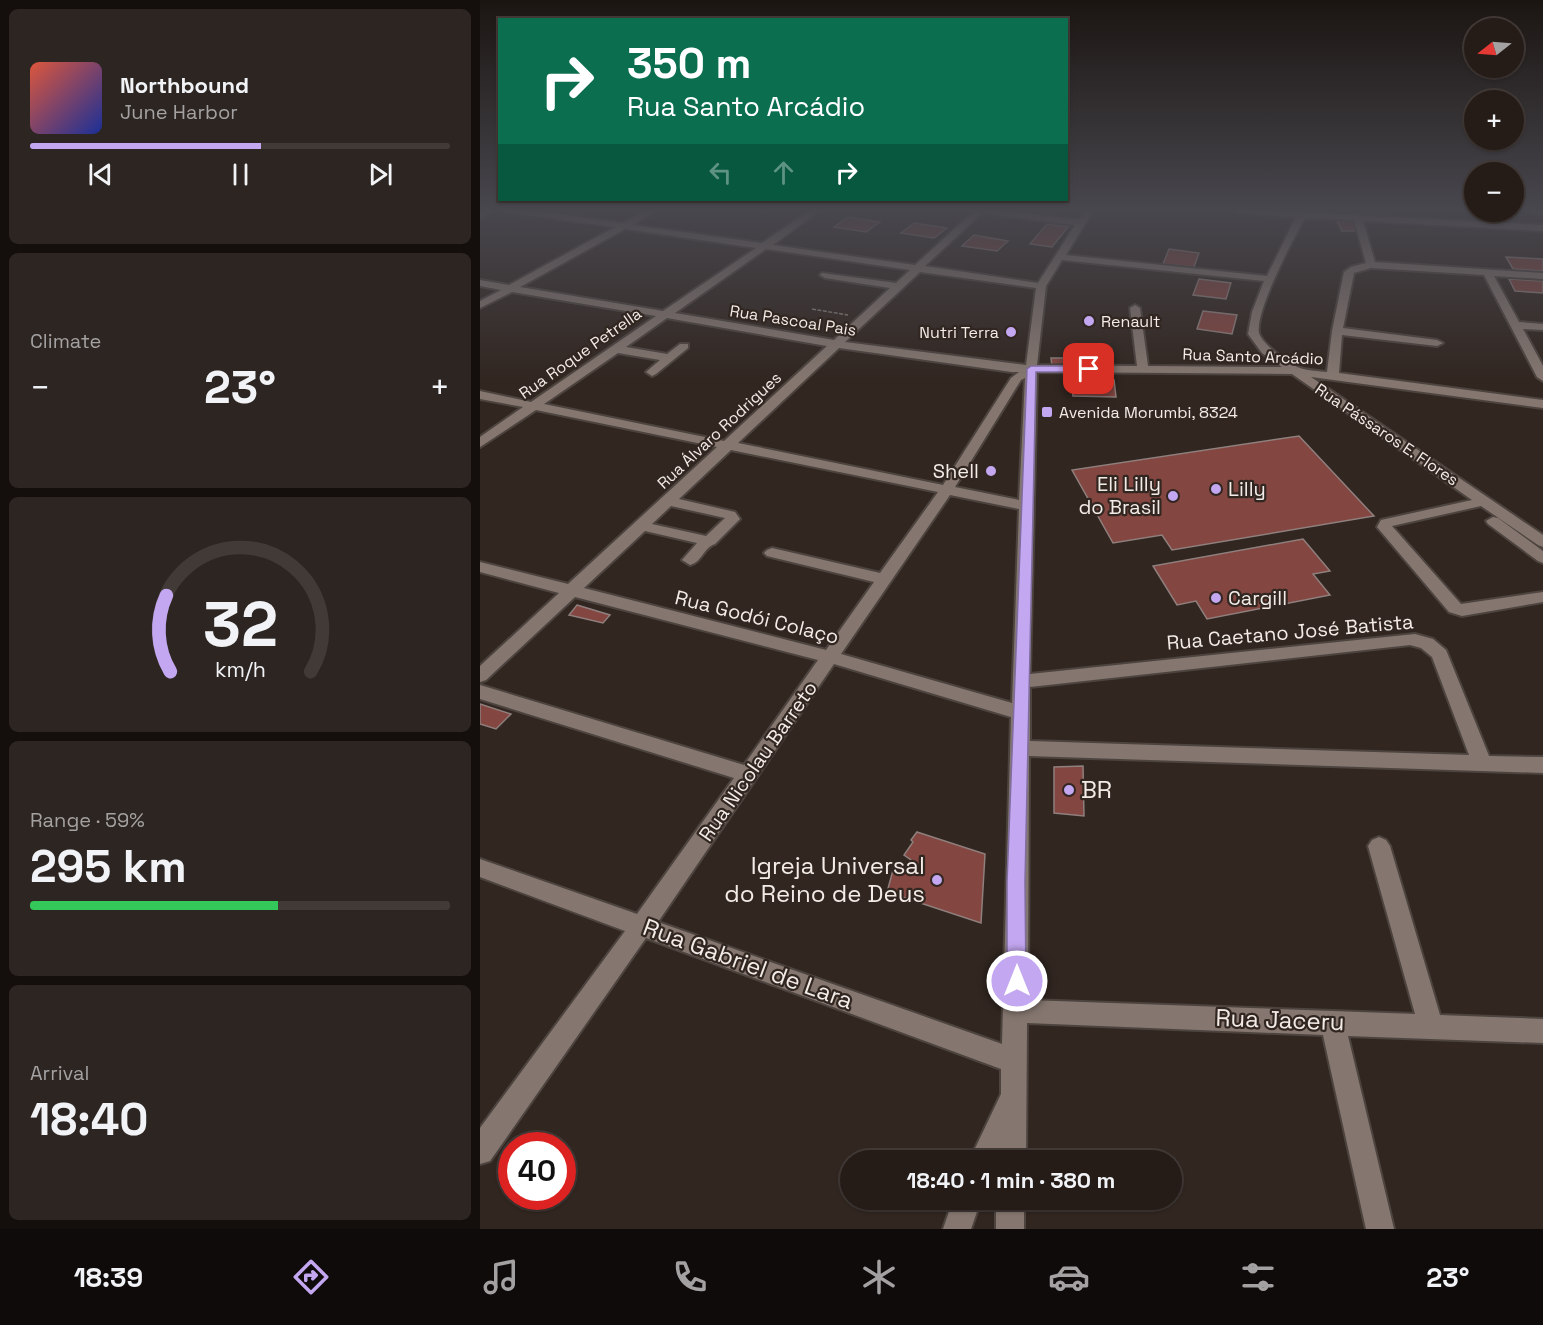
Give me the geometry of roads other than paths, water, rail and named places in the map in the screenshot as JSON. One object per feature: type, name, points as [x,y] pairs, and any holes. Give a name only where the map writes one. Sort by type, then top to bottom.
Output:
[{"type":"street","points":[[480,305],[551,266]]},
{"type":"street","name":"Rua Roque Petrella","points":[[480,443],[735,266]]},
{"type":"street","points":[[906,266],[1041,285]]},
{"type":"street","points":[[1012,1150],[1016,1011],[1016,882],[1031,369],[1041,285],[1054,266]]},
{"type":"street","points":[[1150,266],[1270,279]]},
{"type":"street","name":"Rua Pássaros E. Flores","points":[[1277,266],[1253,322],[1253,332],[1259,343],[1478,503],[1543,542]]},
{"type":"street","points":[[1333,376],[1337,331],[1349,272],[1365,266]]},
{"type":"street","points":[[1393,266],[1543,276]]},
{"type":"street","name":"Rua Álvaro Rodrigues","points":[[480,676],[918,268]]},
{"type":"street","points":[[1487,272],[1543,377]]},
{"type":"street","points":[[825,275],[898,286]]},
{"type":"street","name":"Rua Pascoal Pais","points":[[480,283],[836,344],[1031,369]]},
{"type":"street","points":[[1135,308],[1143,369]]},
{"type":"street","points":[[1516,325],[1543,327]]},
{"type":"street","points":[[1337,331],[1437,343]]},
{"type":"street","points":[[652,372],[684,346]]},
{"type":"street","points":[[616,349],[669,358]]},
{"type":"street","name":"Rua Santo Arcádio","points":[[1031,369],[1295,371],[1543,404]]},
{"type":"street","name":"Rua Nicolau Barreto","points":[[480,1151],[831,657],[947,489],[1017,378],[1031,369]]},
{"type":"street","points":[[480,395],[1026,506]]},
{"type":"street","points":[[996,410],[1004,406],[1016,405],[1030,410]]},
{"type":"street","points":[[642,526],[713,540],[733,519],[733,516],[668,501]]},
{"type":"street","points":[[1543,558],[1478,503],[1386,523],[1384,527],[1455,608],[1462,611],[1543,597]]},
{"type":"street","points":[[690,560],[707,540]]},
{"type":"street","points":[[772,553],[885,579]]},
{"type":"street","name":"Rua Godói Colaço","points":[[480,567],[831,657],[1022,713]]},
{"type":"street","name":"Rua Caetano José Batista","points":[[1023,681],[1398,640],[1420,640],[1428,643],[1440,654],[1482,763]]},
{"type":"street","points":[[480,692],[748,774]]},
{"type":"street","points":[[1021,748],[1543,765]]},
{"type":"street","points":[[1379,846],[1431,1026]]},
{"type":"street","name":"Rua Gabriel de Lara","points":[[480,868],[1015,1062]]},
{"type":"street","name":"Rua Jaceru","points":[[1016,1011],[1543,1030]]},
{"type":"street","points":[[1332,1022],[1380,1229]]},
{"type":"street","points":[[988,1150],[1013,1097]]},
{"type":"street","points":[[957,1229],[964,1210]]},
{"type":"street","points":[[1010,1210],[1010,1229]]},
{"type":"place","name":"Renault","points":[[1089,321]]},
{"type":"place","name":"Nutri Terra","points":[[1011,332]]},
{"type":"place","name":"Avenida Morumbi, 8324","points":[[1047,412]]},
{"type":"place","name":"Shell","points":[[991,471]]},
{"type":"place","name":"Lilly","points":[[1216,489]]},
{"type":"place","name":"Eli Lilly do Brasil","points":[[1173,496]]},
{"type":"place","name":"Cargill","points":[[1216,598]]},
{"type":"place","name":"BR","points":[[1069,790]]},
{"type":"place","name":"Igreja Universal do Reino de Deus","points":[[937,880]]}]
